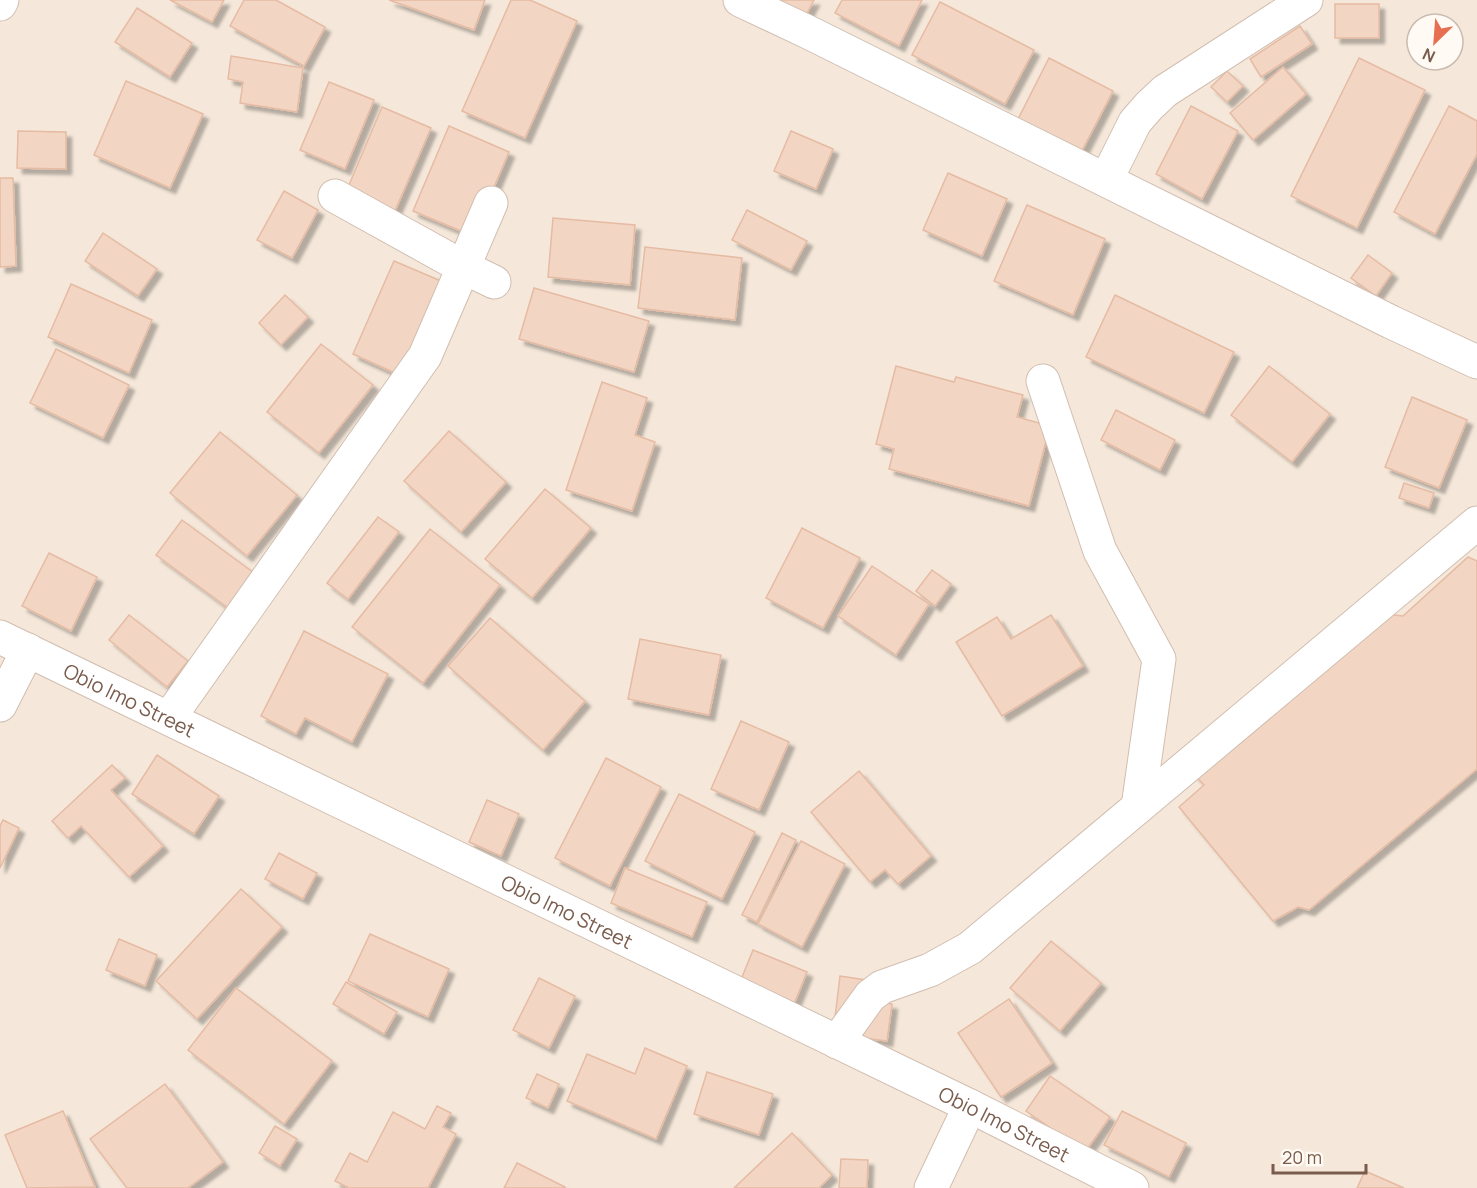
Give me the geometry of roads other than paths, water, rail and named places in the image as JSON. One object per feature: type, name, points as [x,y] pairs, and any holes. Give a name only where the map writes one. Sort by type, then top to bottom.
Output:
[{"type":"street","points":[[0,4],[3,0]]},
{"type":"street","points":[[740,0],[1391,322],[1477,362]]},
{"type":"street","points":[[1106,180],[1135,122],[1165,91],[1306,0]]},
{"type":"street","points":[[335,196],[494,282]]},
{"type":"street","points":[[169,718],[425,356],[491,203]]},
{"type":"street","points":[[1043,381],[1100,551],[1159,659],[1138,807]]},
{"type":"street","points":[[837,1041],[870,996],[882,987],[930,970],[970,948],[1477,523]]},
{"type":"street","points":[[0,705],[14,643]]},
{"type":"street","name":"Obio Imo Street","points":[[14,643],[837,1041],[1132,1188]]},
{"type":"street","points":[[932,1188],[970,1106]]}]
